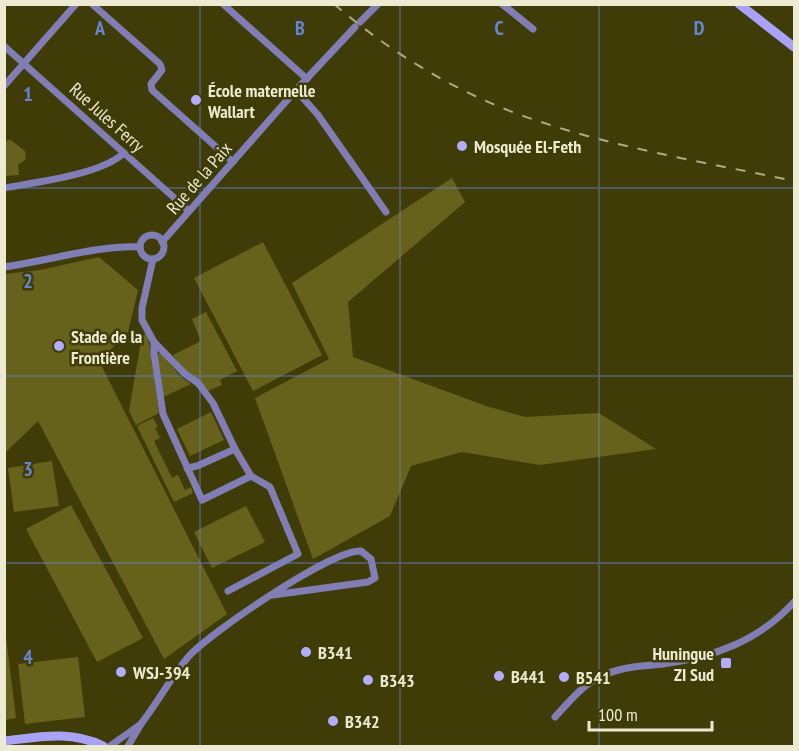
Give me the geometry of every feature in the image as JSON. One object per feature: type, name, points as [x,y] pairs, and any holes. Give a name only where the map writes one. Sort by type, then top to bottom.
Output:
[{"type":"main road","points":[[739,4],[795,47]]},
{"type":"main road","points":[[4,741],[65,735],[90,740],[103,747]]},
{"type":"street","points":[[4,86],[76,4]]},
{"type":"street","points":[[92,4],[159,64],[162,70],[150,84],[152,90],[232,162]]},
{"type":"street","points":[[223,4],[307,79]]},
{"type":"street","name":"Rue de la Paix","points":[[162,242],[296,90],[378,4]]},
{"type":"street","points":[[502,4],[533,28]]},
{"type":"street","name":"Rue Jules Ferry","points":[[4,46],[189,211]]},
{"type":"street","points":[[296,90],[318,116],[386,212]]},
{"type":"street","points":[[4,188],[111,164],[124,153]]},
{"type":"street","points":[[153,259],[142,254],[140,247],[142,240],[149,236],[157,237],[162,242],[162,253],[153,259],[142,308],[142,320],[154,342],[185,374],[198,383],[213,403],[251,476],[270,488],[298,554],[228,591]]},
{"type":"street","points":[[4,267],[116,246],[140,247]]},
{"type":"street","points":[[154,342],[153,354],[163,414],[202,500],[251,476]]},
{"type":"street","points":[[187,468],[235,449]]},
{"type":"street","points":[[128,747],[177,672],[202,643],[229,622],[317,567],[355,550],[369,556],[375,578],[361,585],[321,587],[273,595]]},
{"type":"street","points":[[555,717],[582,688],[597,679],[630,667],[689,660],[734,646],[769,627],[795,602]]},
{"type":"street","points":[[110,747],[141,724]]},
{"type":"shaded area","points":[[11,140],[25,151],[26,159],[18,165],[19,175],[5,176],[5,141]]},
{"type":"shaded area","points":[[452,178],[465,202],[348,302],[353,357],[486,406],[525,417],[599,413],[656,449],[540,465],[462,452],[411,466],[390,516],[313,559],[255,398],[329,359],[292,283]]},
{"type":"shaded area","points":[[263,242],[322,355],[253,391],[194,278]]},
{"type":"shaded area","points":[[99,257],[138,290],[128,332],[99,361],[227,614],[164,659],[38,421],[5,453],[5,274],[40,270]]},
{"type":"shaded area","points":[[206,312],[237,371],[220,380],[222,385],[208,391],[180,365],[173,355],[201,341],[192,319]]},
{"type":"shaded area","points":[[142,335],[148,335],[159,413],[136,425],[129,411]]},
{"type":"shaded area","points":[[160,352],[180,376],[191,384],[163,397],[157,356]]},
{"type":"shaded area","points":[[211,412],[224,440],[190,456],[177,429]]},
{"type":"shaded area","points":[[153,418],[160,438],[154,441],[172,478],[178,475],[185,490],[191,487],[193,493],[174,502],[137,426]]},
{"type":"shaded area","points":[[52,461],[59,506],[14,512],[8,468]]},
{"type":"shaded area","points":[[71,505],[143,638],[97,662],[26,529]]},
{"type":"shaded area","points":[[246,506],[265,542],[212,568],[194,532]]},
{"type":"shaded area","points":[[5,629],[16,718],[4,720]]},
{"type":"shaded area","points":[[78,657],[85,717],[25,724],[18,664]]},
{"type":"railway","points":[[334,4],[380,40],[430,73],[510,111],[569,131],[633,148],[794,181]]},
{"type":"place","name":"École maternelle Wallart","points":[[196,100]]},
{"type":"place","name":"Mosquée El-Feth","points":[[462,146]]},
{"type":"place","name":"Stade de la Frontière","points":[[59,346]]},
{"type":"place","name":"B341","points":[[306,652]]},
{"type":"place","name":"Huningue ZI Sud","points":[[726,663]]},
{"type":"place","name":"WSJ-394","points":[[121,672]]},
{"type":"place","name":"B441","points":[[499,676]]},
{"type":"place","name":"B541","points":[[564,677]]},
{"type":"place","name":"B343","points":[[368,680]]},
{"type":"place","name":"B342","points":[[333,721]]}]
